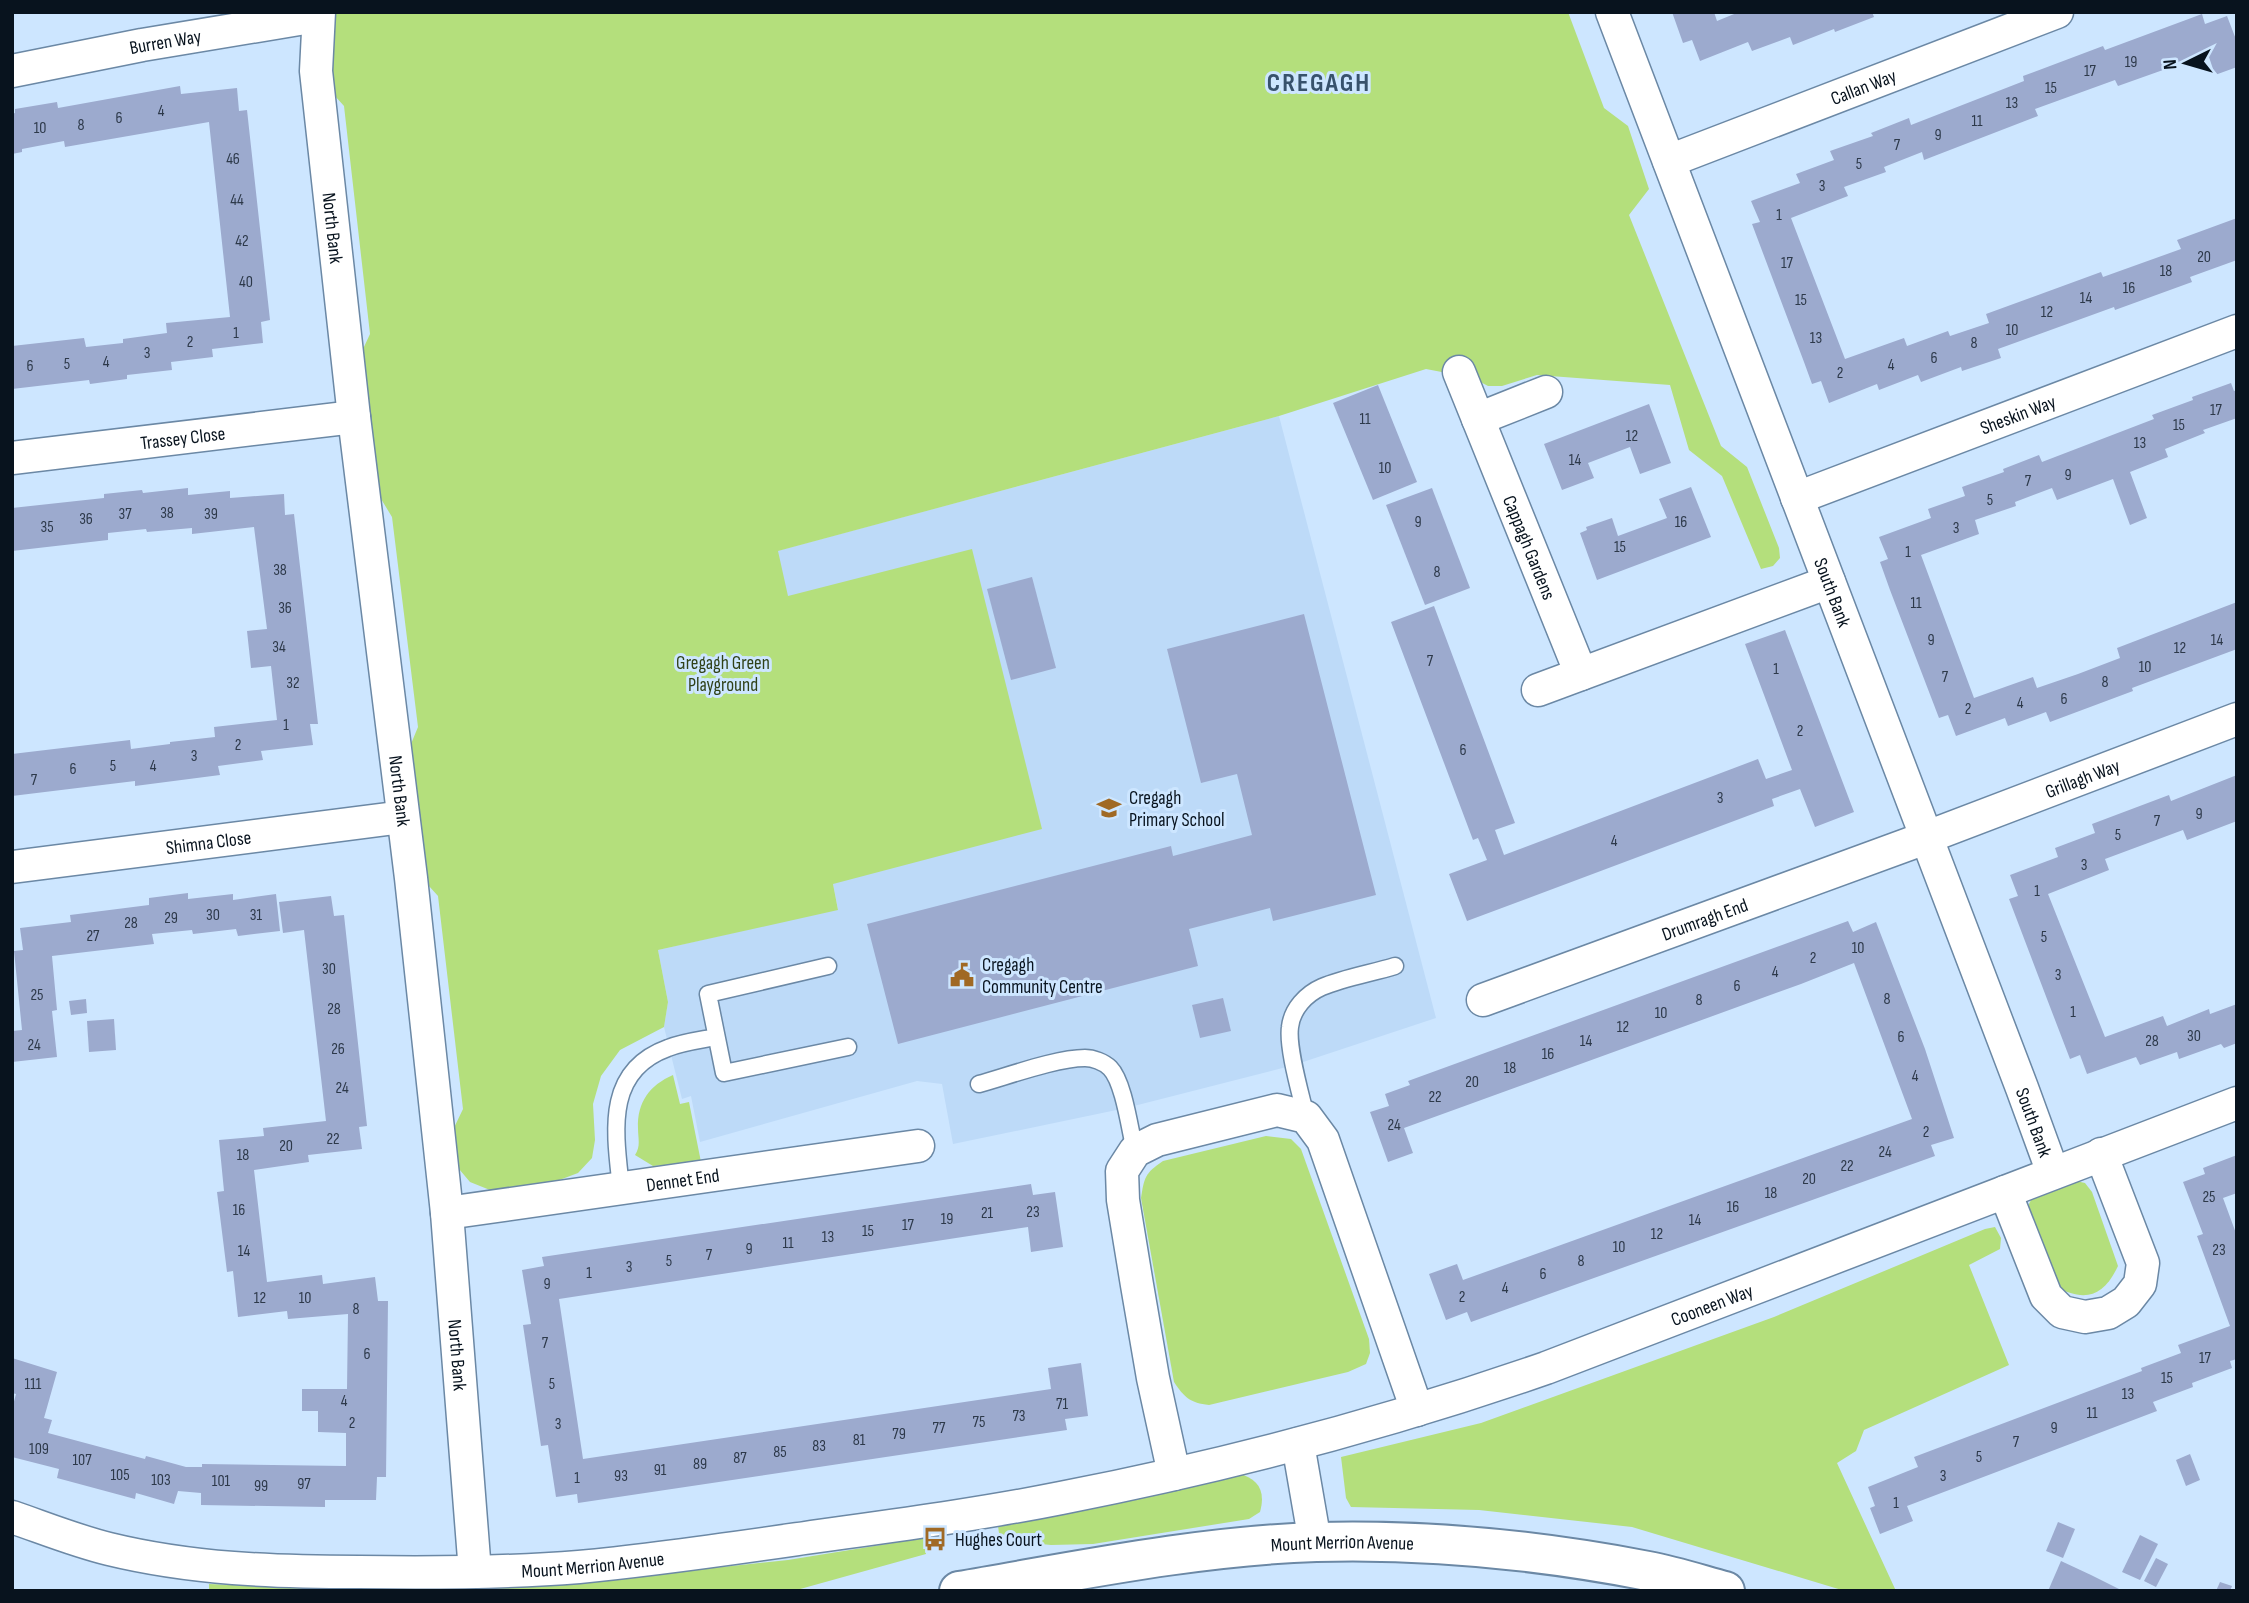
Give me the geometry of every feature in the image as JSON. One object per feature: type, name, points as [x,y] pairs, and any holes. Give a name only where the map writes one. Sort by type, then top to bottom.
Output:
[{"type":"street","name":"South Bank","points":[[1612,12],[2053,1173]]},
{"type":"street","name":"Callan Way","points":[[1669,161],[2057,12]]},
{"type":"street","name":"Burren Way","points":[[12,71],[318,14]]},
{"type":"street","name":"North Bank","points":[[318,14],[316,71],[447,1213],[475,1572]]},
{"type":"street","name":"Sheskin Way","points":[[1797,498],[2237,331]]},
{"type":"street","name":"Cappagh Gardens","points":[[1459,372],[1581,674]]},
{"type":"street","points":[[1478,419],[1546,392]]},
{"type":"street","name":"Trassey Close","points":[[12,458],[354,417]]},
{"type":"street","points":[[1538,690],[1829,582]]},
{"type":"street","name":"Grillagh Way","points":[[1927,837],[2237,719]]},
{"type":"street","name":"Shimna Close","points":[[12,866],[403,817]]},
{"type":"street","name":"Drumragh End","points":[[1483,1000],[1927,837]]},
{"type":"street","name":"Cooneen Way","points":[[1298,1444],[1417,1410],[1546,1368],[2237,1103]]},
{"type":"street","points":[[1174,1474],[1153,1378],[1124,1200],[1122,1171],[1135,1151],[1157,1140],[1277,1110],[1306,1117],[1323,1140],[1417,1410]]},
{"type":"street","name":"Dennet End","points":[[447,1213],[918,1146]]},
{"type":"street","points":[[2005,1192],[2046,1296],[2062,1312],[2085,1317],[2108,1312],[2126,1302],[2140,1284],[2143,1263],[2101,1154]]},
{"type":"street","points":[[1298,1444],[1315,1542]]},
{"type":"street","name":"Mount Merrion Avenue","points":[[12,1517],[108,1549],[207,1567],[285,1572],[475,1572],[576,1567],[853,1532],[1059,1499],[1298,1444]]},
{"type":"street","name":"Mount Merrion Avenue","points":[[959,1591],[1156,1558],[1315,1542],[1424,1544],[1533,1554],[1649,1571],[1725,1591]]},
{"type":"lane","points":[[828,966],[708,995],[724,1073],[848,1047]]},
{"type":"lane","points":[[1306,1117],[1289,1030],[1301,1002],[1322,987],[1395,966]]},
{"type":"lane","points":[[621,1188],[615,1138],[616,1116],[626,1080],[635,1068],[669,1047],[716,1037]]},
{"type":"lane","points":[[979,1084],[1065,1061],[1087,1058],[1100,1062],[1111,1069],[1118,1081],[1135,1151]]},
{"type":"shaded area","name":"Cregagh Primary School","points":[[1279,416],[1436,1018],[1294,1065],[1126,1108],[953,1144],[942,1084],[917,1081],[700,1142],[691,1096],[682,1099],[664,1027],[668,1002],[658,950],[838,909],[833,884],[820,736],[777,551]]},
{"type":"green space","name":"Gregagh Green Playground","points":[[336,12],[1568,12],[1604,108],[1628,126],[1649,189],[1629,215],[1721,446],[1747,467],[1779,548],[1780,558],[1773,566],[1761,569],[1722,476],[1689,450],[1670,385],[1537,375],[1502,386],[1488,386],[1473,378],[1426,369],[1279,416],[778,551],[788,596],[972,549],[1042,829],[833,884],[838,910],[658,950],[668,1002],[664,1027],[620,1050],[601,1076],[593,1104],[595,1140],[592,1158],[578,1173],[554,1182],[490,1190],[470,1182],[459,1169],[452,1151],[451,1134],[463,1109],[438,896],[419,875],[406,756],[418,727],[392,517],[372,484],[357,362],[370,334],[344,106],[325,85],[328,33]]},
{"type":"green space","points":[[673,1075],[680,1104],[689,1102],[701,1162],[653,1166],[635,1155],[639,1145],[638,1119],[646,1096],[658,1084]]},
{"type":"green space","points":[[1266,1136],[1291,1139],[1301,1149],[1369,1339],[1370,1353],[1366,1364],[1348,1372],[1209,1405],[1197,1403],[1181,1392],[1174,1382],[1141,1198],[1143,1185],[1146,1176],[1163,1161]]},
{"type":"green space","points":[[2076,1181],[2085,1183],[2092,1192],[2118,1266],[2099,1291],[2083,1295],[2054,1286],[2027,1215],[2033,1196]]},
{"type":"green space","points":[[1995,1227],[2001,1238],[2000,1249],[1969,1265],[2009,1365],[1864,1430],[1856,1451],[1837,1463],[1896,1591],[1845,1591],[1632,1527],[1479,1510],[1351,1507],[1346,1498],[1341,1457],[1481,1423],[1774,1317]]},
{"type":"green space","points":[[1238,1473],[1255,1482],[1261,1492],[1260,1512],[1249,1519],[1093,1544],[1051,1545],[1000,1540],[998,1526]]},
{"type":"green space","points":[[924,1538],[926,1554],[793,1591],[209,1591],[209,1584],[330,1589],[455,1587],[629,1577],[788,1560]]},
{"type":"building","points":[[1672,12],[1714,12],[1717,21],[1739,12],[1872,12],[1874,17],[1793,45],[1790,37],[1752,51],[1748,42],[1700,61],[1692,40],[1683,43]]},
{"type":"building","points":[[2202,14],[2205,24],[2227,16],[2237,42],[2237,67],[2215,75],[2208,54],[2118,86],[2115,80],[2035,109],[2038,116],[1924,160],[1922,152],[1884,167],[1886,172],[1844,187],[1848,196],[1791,218],[1845,359],[1904,338],[1907,346],[1948,331],[1950,336],[1989,323],[1986,314],[2101,272],[2103,277],[2181,249],[2177,240],[2237,218],[2237,260],[2190,277],[2192,282],[1998,349],[2001,358],[1962,371],[1961,367],[1921,382],[1918,375],[1879,390],[1877,384],[1829,403],[1821,381],[1812,384],[1752,224],[1760,222],[1751,201],[1800,183],[1796,174],[1834,160],[1830,151],[1873,136],[1871,133],[1909,118],[1911,125],[2024,81],[2023,76],[2103,46],[2105,50]]},
{"type":"building","points":[[180,86],[181,94],[237,88],[239,111],[247,110],[270,320],[261,322],[263,343],[212,349],[213,357],[171,362],[172,370],[127,375],[127,379],[90,384],[89,380],[12,389],[12,346],[84,338],[86,347],[123,343],[123,339],[167,333],[166,323],[230,317],[209,122],[65,147],[64,141],[22,149],[22,152],[12,154],[12,114],[15,109],[57,102],[58,108]]},
{"type":"building","points":[[2231,383],[2234,391],[2237,390],[2237,418],[2203,430],[2205,433],[2165,449],[2168,457],[2130,472],[2147,518],[2130,525],[2113,479],[2057,500],[2052,488],[2015,502],[2016,506],[1975,520],[1979,534],[1921,555],[1974,698],[2033,677],[2037,688],[2078,674],[2120,658],[2117,648],[2237,602],[2237,649],[2050,722],[2046,712],[2008,726],[2005,718],[1956,736],[1948,715],[1939,718],[1880,562],[1888,559],[1879,537],[1931,518],[1928,509],[1965,496],[1962,487],[2004,472],[2003,469],[2039,455],[2042,462],[2154,419],[2152,415]]},
{"type":"building","points":[[1378,385],[1417,482],[1373,500],[1333,403]]},
{"type":"building","points":[[1649,404],[1671,463],[1640,474],[1630,447],[1588,463],[1594,478],[1562,490],[1544,444]]},
{"type":"building","points":[[1691,487],[1711,537],[1597,580],[1580,533],[1587,530],[1586,527],[1612,518],[1618,536],[1667,518],[1659,499]]},
{"type":"building","points":[[188,488],[188,495],[230,491],[230,498],[284,494],[285,515],[294,514],[318,724],[310,724],[313,745],[261,751],[263,760],[218,766],[220,775],[135,786],[135,781],[12,796],[12,754],[130,740],[131,749],[170,744],[215,737],[214,727],[277,720],[271,666],[251,668],[247,631],[267,629],[254,527],[192,534],[192,528],[147,532],[146,529],[108,533],[108,540],[12,551],[12,508],[104,498],[104,494]]},
{"type":"building","points":[[1432,488],[1470,588],[1425,605],[1386,505]]},
{"type":"building","points":[[1032,577],[1056,668],[1011,680],[987,589]]},
{"type":"building","points":[[1434,606],[1515,823],[1495,830],[1504,855],[1758,759],[1766,779],[1792,770],[1745,644],[1785,630],[1854,812],[1815,827],[1800,789],[1772,799],[1774,806],[1467,921],[1449,874],[1487,860],[1478,838],[1473,840],[1391,622]]},
{"type":"building","points":[[1304,614],[1376,895],[1273,921],[1270,908],[1189,929],[1198,966],[898,1044],[867,924],[1171,846],[1173,856],[1252,835],[1237,774],[1201,783],[1167,649]]},
{"type":"building","points":[[2237,775],[2237,821],[2187,840],[2183,830],[2105,859],[2109,870],[2048,894],[2105,1037],[2163,1016],[2167,1026],[2209,1009],[2210,1014],[2237,1004],[2237,1043],[2224,1048],[2221,1044],[2179,1059],[2177,1052],[2140,1065],[2136,1057],[2087,1074],[2080,1055],[2070,1059],[2009,899],[2018,896],[2010,875],[2058,857],[2055,848],[2095,833],[2092,824],[2169,795],[2171,801]]},
{"type":"building","points":[[188,893],[188,899],[233,894],[233,900],[276,894],[280,931],[238,936],[236,929],[193,934],[192,930],[152,934],[154,944],[52,956],[57,1010],[52,1011],[57,1057],[12,1062],[12,1031],[22,1030],[14,951],[23,950],[20,928],[71,922],[70,915],[149,905],[149,898]]},
{"type":"building","points":[[331,896],[334,916],[344,915],[367,1126],[359,1127],[362,1149],[308,1155],[309,1162],[254,1170],[267,1282],[322,1275],[323,1284],[375,1277],[378,1301],[388,1301],[386,1477],[377,1477],[376,1500],[325,1500],[325,1507],[201,1505],[201,1493],[178,1491],[174,1504],[136,1493],[135,1499],[57,1478],[59,1469],[12,1457],[12,1409],[16,1394],[12,1393],[12,1358],[57,1372],[44,1418],[52,1420],[48,1433],[186,1467],[202,1467],[202,1464],[346,1466],[346,1433],[318,1432],[318,1411],[302,1411],[302,1389],[347,1389],[348,1314],[288,1319],[287,1311],[238,1317],[233,1271],[227,1272],[217,1192],[224,1191],[219,1140],[264,1136],[263,1128],[326,1121],[304,930],[283,933],[279,902]]},
{"type":"building","points":[[1848,921],[1853,932],[1876,922],[1925,1049],[1954,1138],[1931,1145],[1935,1156],[1471,1322],[1467,1312],[1446,1320],[1429,1274],[1457,1264],[1463,1280],[1912,1119],[1854,963],[1404,1128],[1413,1153],[1388,1162],[1370,1112],[1389,1106],[1385,1094],[1410,1085],[1408,1081]]},
{"type":"building","points":[[1223,998],[1231,1031],[1200,1038],[1192,1005]]},
{"type":"building","points":[[86,999],[87,1013],[71,1015],[69,1001]]},
{"type":"building","points":[[114,1019],[116,1050],[89,1052],[87,1021]]},
{"type":"building","points":[[2237,1155],[2237,1193],[2223,1198],[2237,1236],[2237,1359],[2230,1361],[2232,1368],[2153,1402],[2157,1411],[1907,1506],[1913,1521],[1880,1534],[1870,1508],[1875,1506],[1868,1487],[1918,1467],[1914,1457],[2142,1371],[2141,1368],[2181,1353],[2178,1345],[2230,1326],[2197,1236],[2203,1234],[2183,1182],[2205,1174],[2203,1168]]},
{"type":"building","points":[[1031,1184],[1033,1195],[1055,1192],[1063,1247],[1031,1252],[1028,1227],[559,1299],[583,1459],[1051,1389],[1048,1368],[1081,1363],[1088,1416],[1065,1419],[1067,1430],[578,1503],[577,1494],[556,1497],[548,1445],[541,1446],[523,1325],[531,1324],[522,1270],[544,1266],[542,1257]]},
{"type":"building","points":[[2190,1454],[2200,1480],[2186,1486],[2176,1460]]},
{"type":"building","points":[[2058,1522],[2075,1529],[2063,1558],[2046,1551]]},
{"type":"building","points":[[2140,1535],[2158,1544],[2140,1580],[2122,1572]]},
{"type":"building","points":[[2156,1558],[2168,1564],[2156,1587],[2144,1581]]},
{"type":"building","points":[[2061,1561],[2091,1575],[2123,1591],[2048,1591]]},
{"type":"building","points":[[2220,1582],[2232,1586],[2230,1591],[2216,1591]]},
{"type":"place","name":"Cregagh Primary School","points":[[1109,808]]},
{"type":"place","name":"Cregagh Community Centre","points":[[962,975]]},
{"type":"place","name":"Hughes Court","points":[[935,1539]]},
{"type":"district","name":"CREGAGH","points":[[1319,82]]}]
